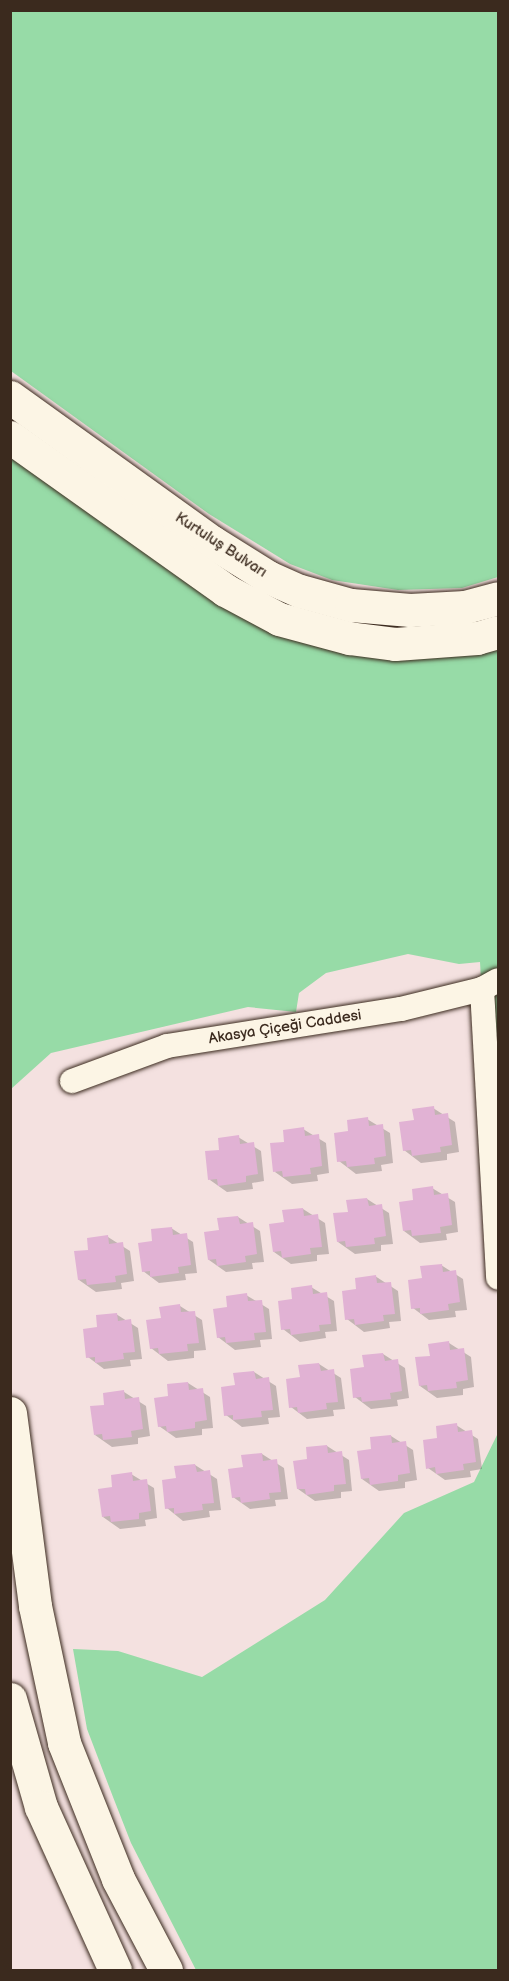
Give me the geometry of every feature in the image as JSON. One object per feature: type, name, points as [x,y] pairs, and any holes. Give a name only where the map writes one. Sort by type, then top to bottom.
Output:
[{"type":"main road","name":"Kurtuluş Bulvarı","points":[[10,397],[212,542],[268,577],[300,591],[351,604],[410,610],[465,606],[498,598]]},
{"type":"main road","points":[[10,437],[225,590],[279,619],[349,638],[395,644],[477,638],[498,632]]},
{"type":"main road","points":[[10,1413],[35,1606],[64,1743],[118,1879],[166,1971]]},
{"type":"main road","points":[[10,1699],[41,1807],[115,1971]]},
{"type":"street","name":"Akasya Çiçeği Caddesi","points":[[72,1081],[167,1046],[401,1009],[490,985]]},
{"type":"street","points":[[490,985],[498,1278]]},
{"type":"green space","points":[[11,10],[498,11],[498,577],[462,588],[398,590],[332,580],[290,564],[209,514],[11,371]]},
{"type":"green space","points":[[10,455],[261,622],[498,641],[498,1278],[480,962],[459,964],[408,954],[326,973],[299,993],[296,1012],[248,1007],[51,1053],[11,1089]]},
{"type":"green space","points":[[498,1433],[498,1970],[196,1970],[131,1843],[113,1797],[87,1729],[73,1649],[118,1651],[202,1677],[325,1600],[404,1513],[474,1482]]},
{"type":"building","points":[[434,1106],[435,1115],[448,1113],[452,1145],[440,1147],[441,1152],[412,1156],[411,1150],[403,1151],[399,1122],[414,1120],[412,1109]]},
{"type":"building","points":[[368,1117],[369,1126],[383,1124],[386,1156],[374,1158],[375,1164],[347,1167],[346,1161],[337,1162],[334,1133],[348,1131],[347,1120]]},
{"type":"building","points":[[304,1127],[305,1136],[319,1134],[322,1166],[310,1168],[311,1174],[283,1177],[282,1171],[273,1172],[270,1143],[284,1142],[283,1130]]},
{"type":"building","points":[[239,1135],[240,1144],[254,1142],[258,1174],[246,1176],[246,1182],[218,1186],[217,1179],[208,1180],[205,1151],[219,1150],[218,1138]]},
{"type":"building","points":[[433,1186],[434,1195],[448,1193],[452,1225],[440,1227],[441,1233],[412,1236],[411,1230],[403,1231],[399,1202],[413,1200],[412,1189]]},
{"type":"building","points":[[367,1198],[369,1206],[382,1204],[386,1236],[374,1238],[375,1244],[346,1247],[345,1241],[337,1242],[333,1213],[348,1212],[346,1200]]},
{"type":"building","points":[[303,1208],[304,1216],[318,1214],[322,1247],[310,1248],[311,1254],[282,1258],[281,1251],[273,1252],[269,1224],[284,1222],[282,1210]]},
{"type":"building","points":[[238,1216],[240,1224],[253,1222],[257,1254],[245,1256],[246,1262],[217,1266],[216,1259],[208,1260],[204,1232],[219,1230],[217,1218]]},
{"type":"building","points":[[172,1227],[173,1235],[187,1233],[191,1265],[178,1267],[179,1273],[150,1277],[150,1271],[142,1272],[138,1243],[152,1241],[151,1229]]},
{"type":"building","points":[[108,1235],[109,1244],[123,1242],[127,1274],[115,1276],[116,1282],[87,1285],[86,1279],[78,1280],[74,1251],[88,1250],[87,1238]]},
{"type":"building","points":[[442,1264],[443,1272],[456,1270],[460,1302],[448,1304],[449,1310],[420,1314],[420,1308],[411,1309],[408,1280],[422,1278],[420,1266]]},
{"type":"building","points":[[376,1275],[377,1283],[391,1282],[395,1314],[383,1315],[384,1321],[355,1325],[354,1319],[345,1320],[342,1291],[356,1289],[355,1278]]},
{"type":"building","points":[[312,1285],[313,1294],[327,1292],[331,1324],[319,1325],[320,1331],[291,1335],[290,1329],[281,1330],[278,1301],[292,1299],[291,1288]]},
{"type":"building","points":[[247,1293],[248,1301],[262,1300],[266,1332],[254,1333],[255,1340],[226,1343],[225,1337],[217,1338],[213,1309],[227,1307],[226,1296]]},
{"type":"building","points":[[180,1304],[181,1312],[195,1311],[199,1343],[187,1344],[188,1351],[159,1354],[158,1348],[150,1349],[146,1320],[161,1318],[159,1307]]},
{"type":"building","points":[[117,1313],[118,1321],[131,1319],[135,1352],[123,1353],[124,1359],[95,1363],[95,1357],[86,1358],[83,1329],[97,1327],[96,1315]]},
{"type":"building","points":[[449,1341],[450,1350],[464,1348],[468,1380],[456,1382],[457,1388],[428,1391],[427,1385],[419,1386],[415,1357],[430,1356],[428,1344]]},
{"type":"building","points":[[383,1353],[385,1361],[398,1359],[402,1391],[390,1393],[391,1399],[362,1402],[361,1397],[353,1398],[350,1369],[364,1367],[362,1355]]},
{"type":"building","points":[[319,1363],[321,1371],[334,1369],[338,1402],[326,1403],[327,1409],[298,1413],[297,1407],[289,1408],[286,1379],[300,1377],[298,1365]]},
{"type":"building","points":[[254,1371],[256,1379],[269,1377],[273,1410],[261,1411],[262,1417],[233,1420],[233,1415],[224,1416],[221,1387],[235,1385],[233,1373]]},
{"type":"building","points":[[188,1382],[189,1390],[203,1388],[207,1420],[195,1422],[195,1428],[167,1432],[166,1426],[158,1427],[154,1398],[168,1396],[167,1384]]},
{"type":"building","points":[[124,1390],[125,1399],[139,1397],[143,1429],[131,1431],[132,1437],[103,1440],[102,1434],[94,1435],[90,1406],[104,1405],[103,1393]]},
{"type":"building","points":[[457,1423],[458,1432],[472,1430],[476,1462],[463,1464],[464,1470],[436,1474],[435,1467],[426,1469],[423,1440],[437,1438],[436,1426]]},
{"type":"building","points":[[391,1435],[392,1443],[406,1441],[410,1473],[398,1475],[398,1481],[370,1485],[369,1478],[361,1479],[357,1451],[371,1449],[370,1437]]},
{"type":"building","points":[[327,1445],[328,1453],[342,1451],[346,1484],[334,1485],[334,1491],[306,1495],[305,1489],[297,1489],[293,1461],[307,1459],[306,1447]]},
{"type":"building","points":[[262,1453],[263,1461],[277,1459],[281,1492],[269,1493],[270,1499],[241,1503],[240,1497],[232,1498],[228,1469],[243,1467],[241,1455]]},
{"type":"building","points":[[195,1464],[197,1472],[210,1470],[214,1503],[202,1504],[203,1510],[174,1514],[174,1508],[165,1509],[162,1480],[176,1478],[174,1466]]},
{"type":"building","points":[[132,1472],[133,1481],[147,1479],[151,1511],[139,1513],[139,1519],[111,1522],[110,1516],[102,1517],[98,1489],[112,1487],[111,1475]]}]
